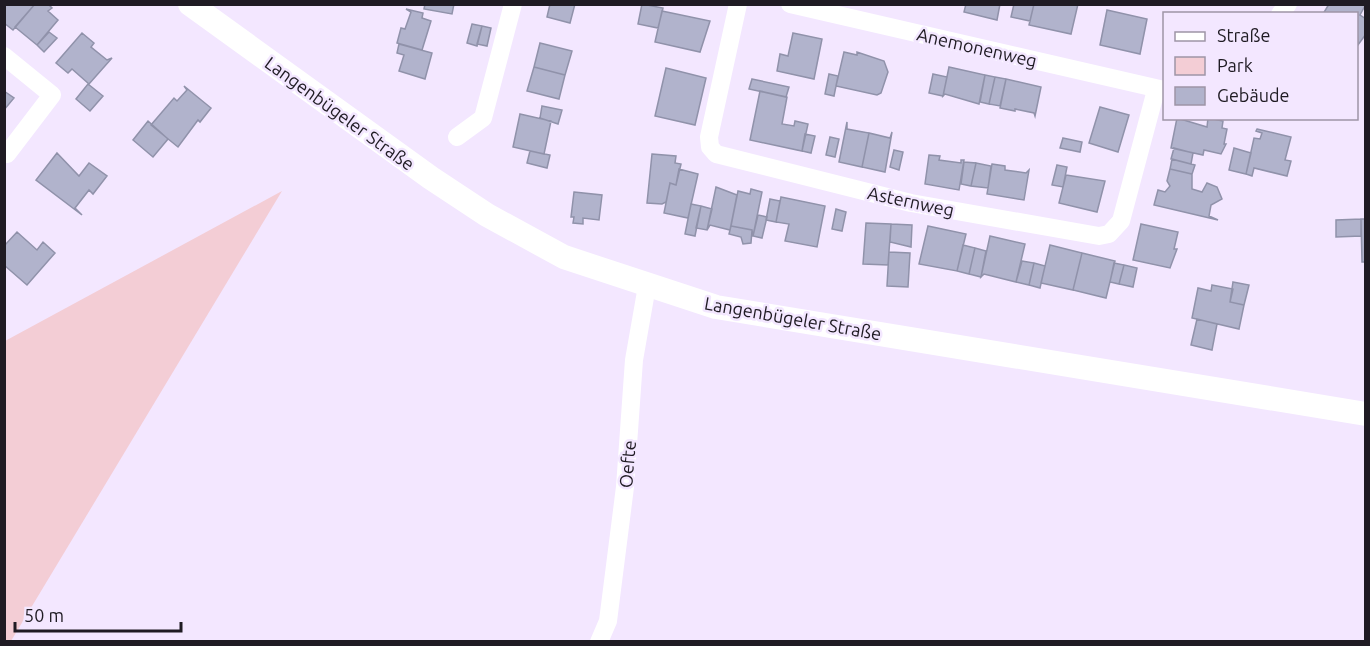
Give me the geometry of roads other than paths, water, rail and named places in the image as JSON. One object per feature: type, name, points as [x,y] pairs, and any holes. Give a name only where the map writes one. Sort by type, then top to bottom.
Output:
[{"type":"main road","name":"Langenbügeler Straße","points":[[190,4],[335,110],[487,215],[564,257],[647,286],[716,307],[1365,414]]},
{"type":"street","points":[[457,137],[483,118],[513,4]]},
{"type":"street","name":"Asternweg","points":[[738,4],[709,137],[710,147],[716,154],[911,203],[1099,236],[1109,234],[1121,221],[1160,90]]},
{"type":"street","name":"Anemonenweg","points":[[790,4],[863,12],[1160,90]]},
{"type":"street","points":[[4,56],[52,95],[7,154]]},
{"type":"street","name":"Oefte","points":[[599,642],[608,621],[625,487],[634,360],[647,286]]}]
